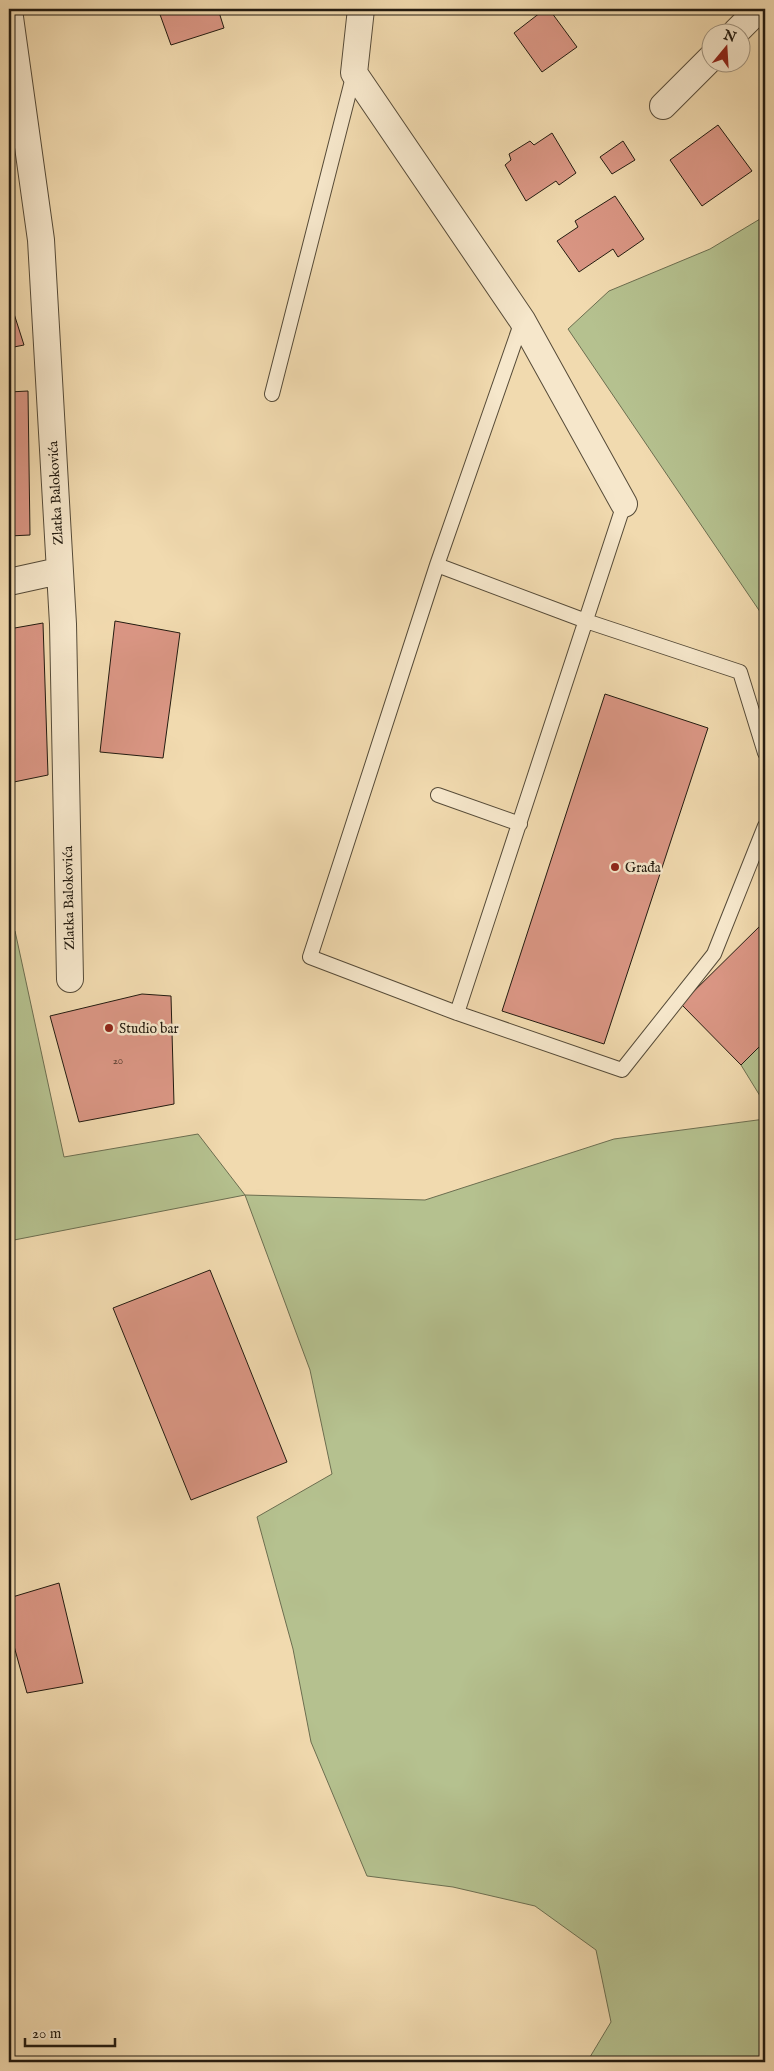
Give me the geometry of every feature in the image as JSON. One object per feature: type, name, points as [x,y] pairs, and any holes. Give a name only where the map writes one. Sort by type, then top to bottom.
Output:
[{"type":"street","points":[[361,9],[354,73],[522,320],[624,504]]},
{"type":"street","points":[[746,22],[759,9]]},
{"type":"street","name":"Zlatka Balokovića","points":[[9,10],[41,240],[63,624],[70,979]]},
{"type":"street","points":[[663,106],[702,67]]},
{"type":"street","points":[[9,582],[59,571]]},
{"type":"lane","points":[[272,394],[354,73]]},
{"type":"lane","points":[[522,320],[437,565],[310,957],[457,1012],[622,1070],[714,954],[765,826]]},
{"type":"lane","points":[[457,1012],[624,504]]},
{"type":"lane","points":[[437,565],[586,621],[740,672],[765,753]]},
{"type":"lane","points":[[438,795],[520,824]]},
{"type":"green space","points":[[765,216],[765,619],[568,329],[609,291],[710,249]]},
{"type":"green space","points":[[15,931],[64,1157],[198,1134],[245,1195],[9,1241],[9,932]]},
{"type":"green space","points":[[765,1041],[765,1104],[741,1065]]},
{"type":"green space","points":[[765,1119],[765,2062],[587,2062],[611,2022],[596,1950],[535,1906],[453,1887],[367,1876],[311,1742],[293,1649],[257,1517],[332,1474],[310,1370],[245,1195],[425,1200],[614,1139]]},
{"type":"building","points":[[158,9],[218,9],[224,28],[171,45]]},
{"type":"building","points":[[545,9],[549,9],[577,47],[542,72],[514,33]]},
{"type":"building","points":[[718,125],[752,171],[702,206],[670,160]]},
{"type":"building","points":[[552,133],[576,173],[559,185],[556,181],[526,201],[505,165],[511,160],[509,154],[530,141],[534,145]]},
{"type":"building","points":[[623,141],[635,160],[612,174],[600,157]]},
{"type":"building","points":[[615,196],[644,239],[618,257],[613,249],[579,272],[557,241],[578,227],[575,221]]},
{"type":"building","points":[[9,298],[24,345],[9,348]]},
{"type":"building","points":[[28,391],[30,535],[9,536],[9,392]]},
{"type":"building","points":[[115,621],[180,633],[163,758],[100,752]]},
{"type":"building","points":[[43,623],[48,775],[9,783],[9,629]]},
{"type":"building","points":[[605,694],[708,728],[604,1044],[502,1011]]},
{"type":"building","points":[[765,921],[765,1041],[741,1065],[681,1004]]},
{"type":"building","points":[[142,994],[171,996],[174,1104],[79,1122],[50,1016]]},
{"type":"building","points":[[210,1270],[287,1462],[191,1500],[113,1308]]},
{"type":"building","points":[[59,1583],[83,1683],[27,1693],[9,1628],[9,1598]]},
{"type":"place","name":"Građa","points":[[615,867]]},
{"type":"place","name":"Studio bar","points":[[109,1028]]}]
